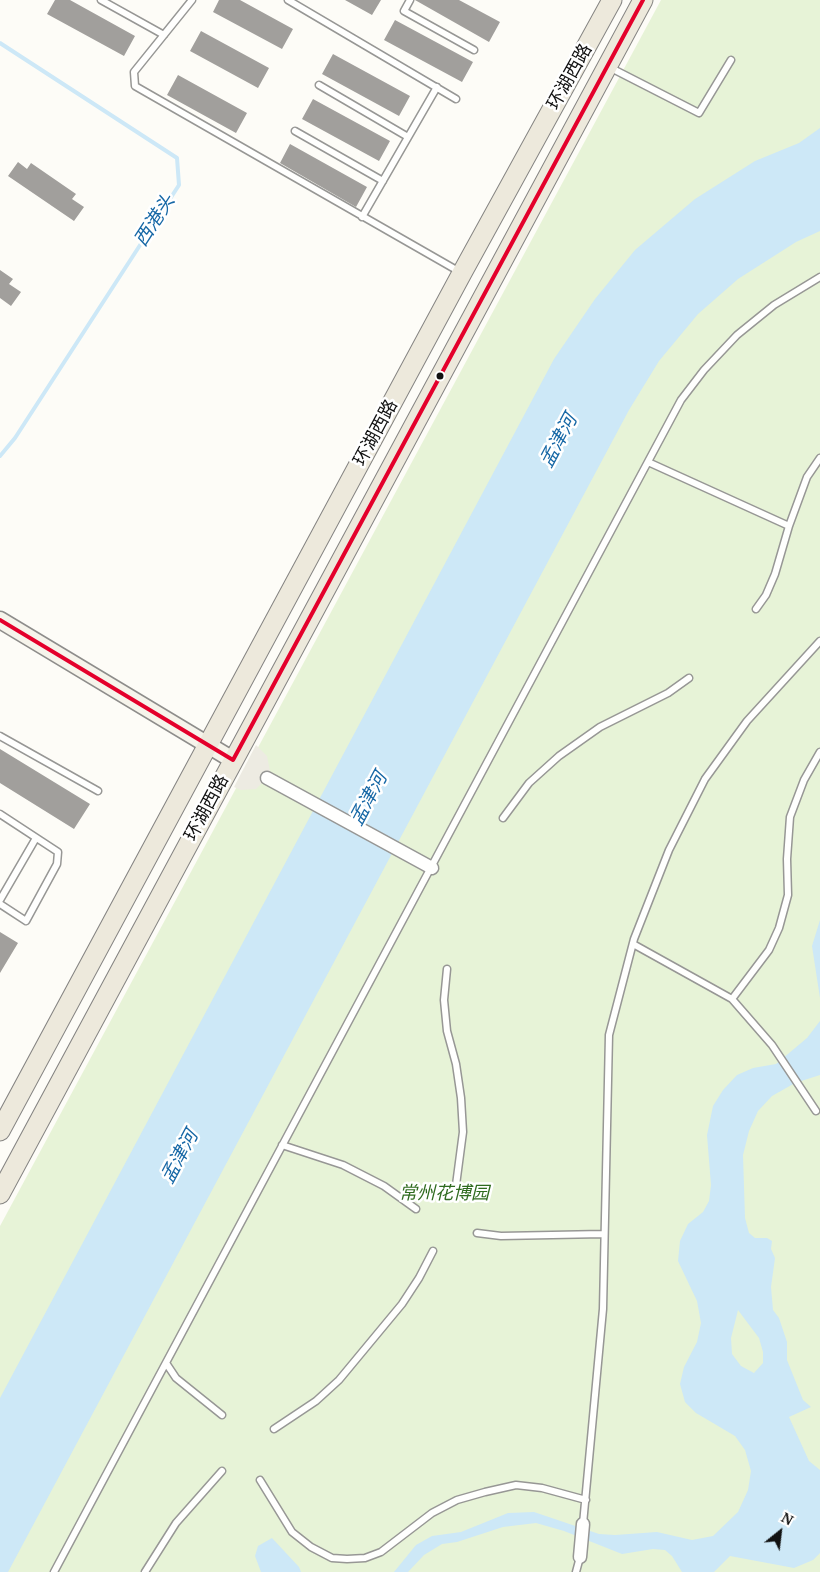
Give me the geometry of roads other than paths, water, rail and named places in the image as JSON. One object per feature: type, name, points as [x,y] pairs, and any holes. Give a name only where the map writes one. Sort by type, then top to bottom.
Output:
[{"type":"main road","name":"环湖西路","points":[[0,1131],[462,273],[612,0]]},
{"type":"main road","name":"环湖西路","points":[[0,1194],[643,0]]},
{"type":"street","points":[[0,620],[233,760]]},
{"type":"street","points":[[267,778],[427,865]]},
{"type":"street","points":[[580,1557],[583,1524]]},
{"type":"lane","points":[[101,0],[164,35]]},
{"type":"lane","points":[[192,0],[134,72],[135,86],[462,273]]},
{"type":"lane","points":[[288,0],[456,99]]},
{"type":"lane","points":[[410,0],[404,11],[474,50]]},
{"type":"lane","points":[[608,67],[699,112],[730,60]]},
{"type":"lane","points":[[319,85],[408,137]]},
{"type":"lane","points":[[362,217],[437,87]]},
{"type":"lane","points":[[295,131],[383,181]]},
{"type":"lane","points":[[54,1572],[376,967],[427,865],[681,400],[704,370],[737,335],[774,305],[820,277]]},
{"type":"lane","points":[[756,610],[766,595],[775,574],[789,526],[807,477],[820,458]]},
{"type":"lane","points":[[648,462],[789,526]]},
{"type":"lane","points":[[583,1524],[603,1308],[609,1035],[633,944],[669,850],[705,779],[747,721],[820,641]]},
{"type":"lane","points":[[503,818],[529,783],[560,756],[600,727],[668,693],[688,678]]},
{"type":"lane","points":[[0,736],[98,791]]},
{"type":"lane","points":[[732,999],[769,950],[780,928],[788,895],[787,859],[790,817],[804,780],[820,752]]},
{"type":"lane","points":[[0,814],[58,852],[57,864],[26,920],[0,904]]},
{"type":"lane","points":[[0,900],[36,838]]},
{"type":"lane","points":[[633,944],[732,999],[772,1044],[816,1112]]},
{"type":"lane","points":[[447,969],[444,1000],[447,1031],[457,1072],[463,1132],[461,1165],[456,1185]]},
{"type":"lane","points":[[282,1145],[343,1166],[384,1186],[416,1209]]},
{"type":"lane","points":[[477,1233],[501,1236],[604,1234]]},
{"type":"lane","points":[[274,1429],[316,1400],[339,1380],[402,1304],[420,1278],[433,1252]]},
{"type":"lane","points":[[166,1363],[176,1378],[222,1415]]},
{"type":"lane","points":[[145,1572],[176,1523],[222,1471]]},
{"type":"lane","points":[[260,1480],[292,1532],[311,1547],[332,1558],[347,1559],[365,1558],[381,1552],[432,1513],[457,1500],[485,1492],[516,1486],[542,1488],[586,1500]]},
{"type":"lane","points":[[576,1572],[580,1557]]},
{"type":"water","name":"孟津河","points":[[820,128],[820,231],[796,242],[738,279],[698,314],[659,361],[629,410],[8,1572],[0,1572],[0,1398],[554,359],[595,299],[635,250],[695,199],[755,161],[799,143]]},
{"type":"water","points":[[820,920],[820,998],[812,946]]},
{"type":"water","points":[[820,1021],[820,1075],[795,1083],[772,1096],[758,1111],[749,1131],[743,1155],[745,1218],[749,1233],[755,1238],[767,1238],[772,1241],[771,1249],[775,1258],[771,1287],[773,1310],[779,1318],[787,1342],[787,1360],[803,1400],[811,1407],[789,1417],[809,1461],[820,1470],[820,1553],[813,1560],[794,1568],[730,1556],[714,1572],[682,1572],[672,1556],[665,1550],[653,1549],[622,1554],[564,1531],[536,1523],[503,1527],[457,1542],[442,1544],[424,1555],[408,1572],[394,1572],[416,1545],[432,1536],[461,1532],[508,1513],[534,1512],[599,1534],[615,1535],[657,1532],[692,1540],[713,1536],[738,1512],[748,1490],[751,1471],[745,1450],[735,1436],[696,1413],[685,1402],[680,1384],[684,1367],[697,1342],[701,1323],[697,1301],[678,1261],[680,1241],[688,1224],[703,1212],[709,1201],[711,1185],[707,1135],[713,1106],[723,1090],[737,1075],[753,1068],[776,1064],[807,1038]],"holes":[[[738,1310],[759,1338],[763,1352],[763,1363],[754,1373],[741,1366],[732,1354],[731,1338]]]},
{"type":"water","points":[[272,1538],[299,1567],[301,1572],[261,1572],[255,1556],[258,1546]]},
{"type":"waterway","name":"西港头","points":[[0,43],[177,158],[179,185],[15,438],[0,456]]},
{"type":"park label","name":"常州花博园","points":[[444,1194]]}]
